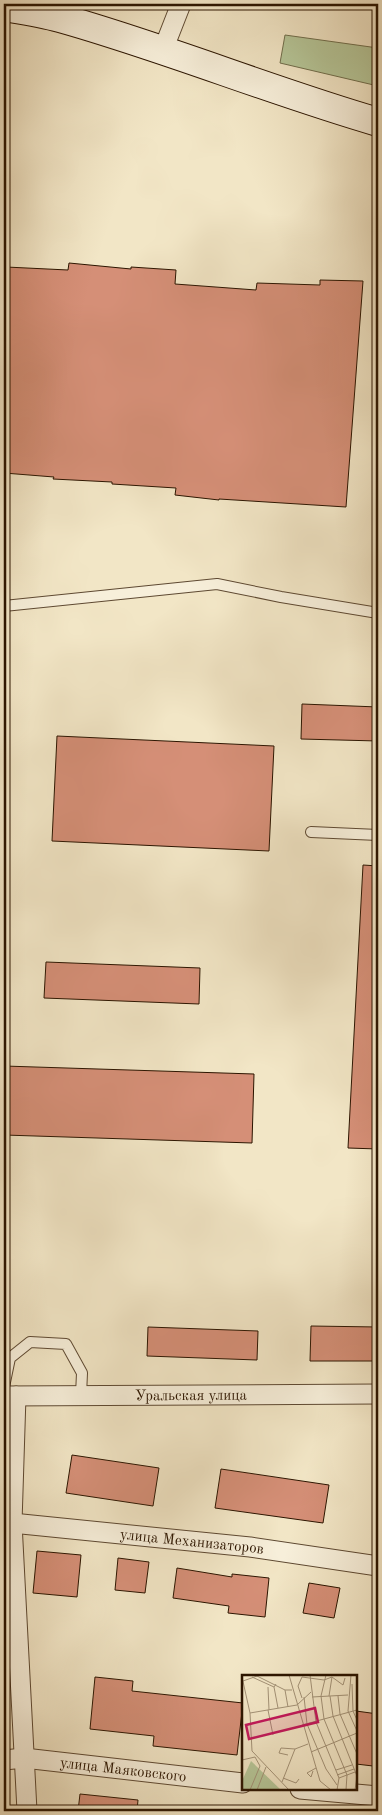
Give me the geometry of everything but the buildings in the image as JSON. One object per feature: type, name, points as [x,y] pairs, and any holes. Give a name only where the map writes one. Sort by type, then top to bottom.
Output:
[{"type":"main road","points":[[4,7],[58,17],[163,50],[323,106],[378,122]]},
{"type":"street","points":[[163,50],[181,4]]},
{"type":"street","points":[[8,1393],[8,1523],[27,1811]]},
{"type":"street","name":"Уральская улица","points":[[8,1393],[81,1395],[378,1394]]},
{"type":"street","name":"улица Механизаторов","points":[[8,1523],[250,1547],[378,1566]]},
{"type":"street","name":"улица Маяковского","points":[[4,1760],[24,1758],[242,1783]]},
{"type":"street","points":[[311,1790],[378,1796]]},
{"type":"lane","points":[[4,606],[217,584],[378,613]]},
{"type":"lane","points":[[311,832],[378,835]]},
{"type":"lane","points":[[8,1393],[10,1358],[30,1342],[66,1344],[82,1373],[81,1395]]},
{"type":"green space","points":[[285,35],[378,48],[378,86],[280,63]]}]
